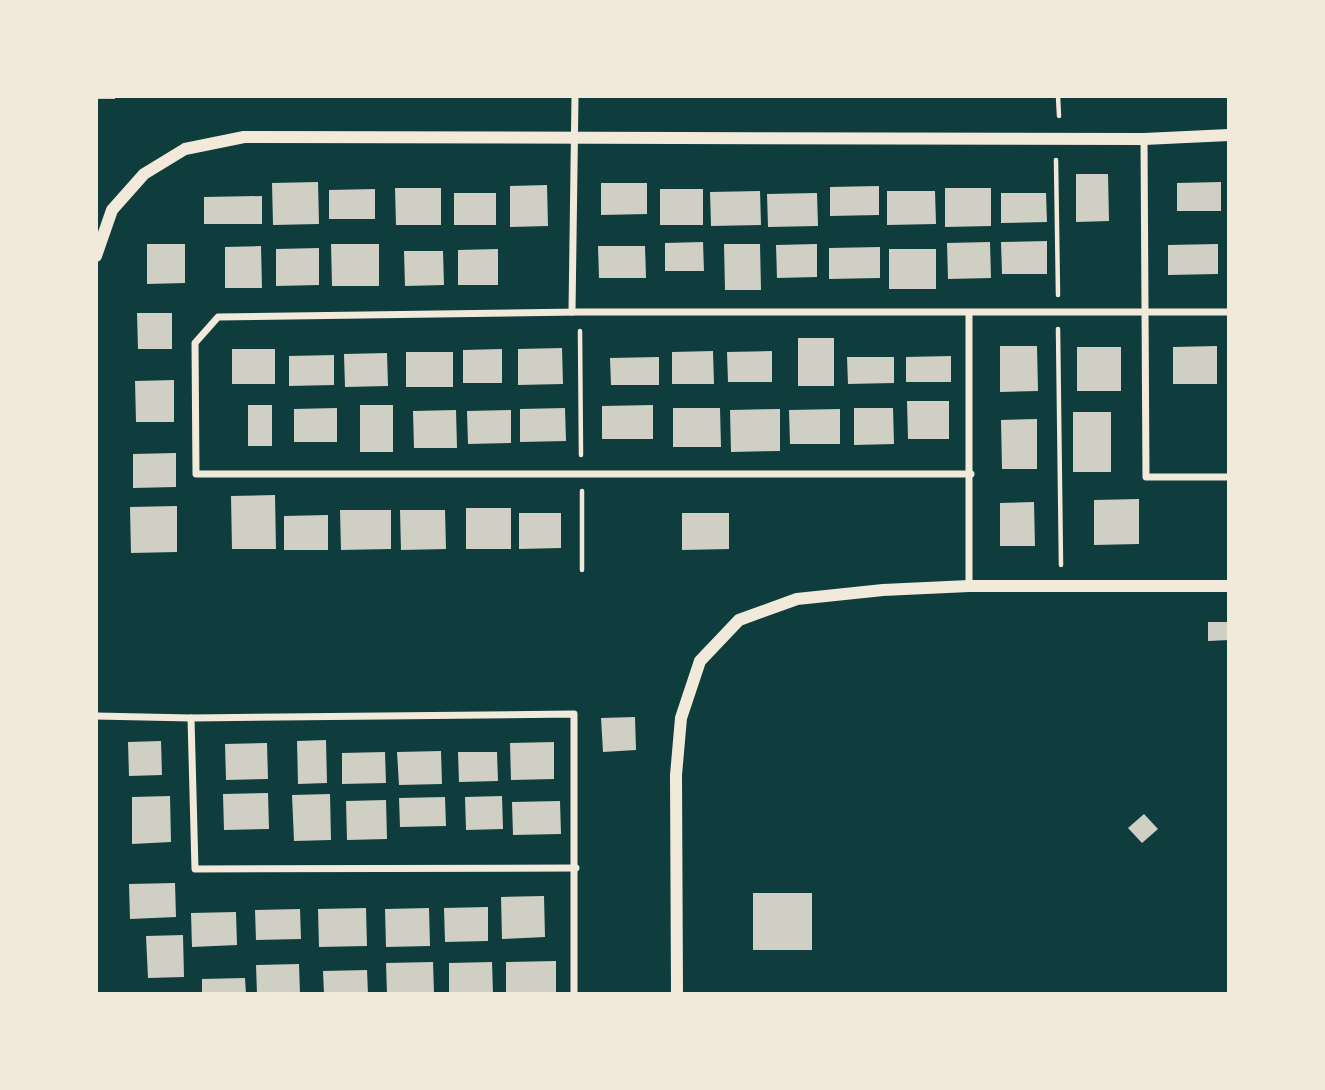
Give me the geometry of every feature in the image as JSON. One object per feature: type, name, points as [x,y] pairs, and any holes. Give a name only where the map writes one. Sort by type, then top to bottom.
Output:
[{"type":"street","points":[[572,312],[575,96]]},
{"type":"street","points":[[96,256],[112,210],[144,174],[185,149],[244,137],[1144,139],[1229,135]]},
{"type":"street","points":[[1144,139],[1146,477],[1229,477]]},
{"type":"street","points":[[971,474],[197,474],[195,343],[218,317],[572,312],[1229,312]]},
{"type":"street","points":[[968,313],[971,474],[969,586]]},
{"type":"street","points":[[677,994],[676,775],[681,718],[700,660],[739,620],[797,599],[883,590],[969,586],[1229,586]]},
{"type":"street","points":[[96,716],[191,718],[574,714],[574,994]]},
{"type":"street","points":[[191,718],[195,869],[576,868]]},
{"type":"path","points":[[1058,96],[1059,116]]},
{"type":"path","points":[[1056,160],[1058,299]]},
{"type":"path","points":[[1058,329],[1061,565]]},
{"type":"path","points":[[580,330],[582,459]]},
{"type":"path","points":[[582,490],[582,570]]},
{"type":"building","points":[[96,96],[115,96],[115,99],[96,99]]},
{"type":"building","points":[[1076,174],[1108,174],[1109,221],[1076,222]]},
{"type":"building","points":[[318,182],[319,224],[273,225],[272,183]]},
{"type":"building","points":[[1221,182],[1221,211],[1177,211],[1177,183]]},
{"type":"building","points":[[601,183],[647,183],[647,214],[601,215]]},
{"type":"building","points":[[547,185],[548,226],[510,227],[510,186]]},
{"type":"building","points":[[879,186],[879,215],[830,216],[830,187]]},
{"type":"building","points":[[395,188],[441,188],[441,225],[396,225]]},
{"type":"building","points":[[945,188],[991,188],[991,226],[945,227]]},
{"type":"building","points":[[375,189],[375,219],[329,219],[329,190]]},
{"type":"building","points":[[660,189],[703,189],[703,225],[660,225]]},
{"type":"building","points":[[760,191],[761,225],[711,226],[710,192]]},
{"type":"building","points":[[887,191],[935,191],[936,224],[887,225]]},
{"type":"building","points":[[454,193],[496,193],[496,225],[454,225]]},
{"type":"building","points":[[817,193],[818,226],[768,227],[767,194]]},
{"type":"building","points":[[1001,193],[1046,193],[1047,222],[1001,223]]},
{"type":"building","points":[[262,196],[262,224],[204,224],[204,197]]},
{"type":"building","points":[[1047,241],[1047,274],[1002,274],[1001,242]]},
{"type":"building","points":[[703,242],[704,271],[665,271],[665,243]]},
{"type":"building","points":[[990,242],[991,278],[948,279],[947,243]]},
{"type":"building","points":[[147,244],[185,244],[185,283],[147,284]]},
{"type":"building","points":[[331,244],[379,244],[379,286],[332,286]]},
{"type":"building","points":[[724,244],[760,244],[761,290],[725,290]]},
{"type":"building","points":[[817,244],[817,277],[777,278],[776,245]]},
{"type":"building","points":[[1218,244],[1218,274],[1168,275],[1168,245]]},
{"type":"building","points":[[261,246],[262,288],[225,288],[225,247]]},
{"type":"building","points":[[598,246],[645,246],[646,278],[599,278]]},
{"type":"building","points":[[880,247],[880,278],[829,279],[829,248]]},
{"type":"building","points":[[319,248],[319,285],[276,286],[276,249]]},
{"type":"building","points":[[498,249],[498,285],[458,285],[458,250]]},
{"type":"building","points":[[889,249],[936,249],[936,289],[889,289]]},
{"type":"building","points":[[404,251],[443,251],[444,285],[405,286]]},
{"type":"building","points":[[137,313],[172,313],[172,349],[138,349]]},
{"type":"building","points":[[798,338],[834,338],[834,386],[798,386]]},
{"type":"building","points":[[1000,346],[1037,346],[1038,391],[1000,392]]},
{"type":"building","points":[[1217,346],[1217,384],[1173,384],[1173,347]]},
{"type":"building","points":[[1077,347],[1121,347],[1121,391],[1077,391]]},
{"type":"building","points":[[562,348],[563,384],[518,385],[518,349]]},
{"type":"building","points":[[232,349],[275,349],[275,384],[232,384]]},
{"type":"building","points":[[502,349],[502,383],[463,383],[463,350]]},
{"type":"building","points":[[713,351],[714,384],[672,384],[672,352]]},
{"type":"building","points":[[772,351],[772,382],[728,382],[727,352]]},
{"type":"building","points":[[406,352],[453,352],[453,387],[406,387]]},
{"type":"building","points":[[387,353],[388,386],[345,387],[344,354]]},
{"type":"building","points":[[334,355],[334,385],[289,386],[289,356]]},
{"type":"building","points":[[951,356],[951,382],[906,382],[906,357]]},
{"type":"building","points":[[659,357],[659,385],[611,385],[610,358]]},
{"type":"building","points":[[847,357],[894,357],[894,383],[848,384]]},
{"type":"building","points":[[174,380],[174,422],[136,422],[135,381]]},
{"type":"building","points":[[907,401],[949,401],[949,439],[908,439]]},
{"type":"building","points":[[248,405],[272,405],[272,446],[248,446]]},
{"type":"building","points":[[360,405],[393,405],[393,452],[360,452]]},
{"type":"building","points":[[653,405],[653,439],[602,439],[602,406]]},
{"type":"building","points":[[337,408],[337,442],[294,442],[294,409]]},
{"type":"building","points":[[565,408],[566,441],[520,442],[520,409]]},
{"type":"building","points":[[673,408],[720,408],[721,447],[673,447]]},
{"type":"building","points":[[854,408],[893,408],[894,444],[854,445]]},
{"type":"building","points":[[780,409],[780,451],[731,452],[730,410]]},
{"type":"building","points":[[840,409],[840,444],[790,444],[789,410]]},
{"type":"building","points":[[456,410],[457,448],[414,448],[413,411]]},
{"type":"building","points":[[511,410],[511,443],[468,444],[467,411]]},
{"type":"building","points":[[1073,412],[1111,412],[1111,472],[1073,472]]},
{"type":"building","points":[[1037,419],[1037,469],[1002,469],[1001,420]]},
{"type":"building","points":[[176,453],[176,487],[133,488],[133,454]]},
{"type":"building","points":[[275,495],[276,549],[232,549],[231,496]]},
{"type":"building","points":[[1139,499],[1139,544],[1094,545],[1094,500]]},
{"type":"building","points":[[1034,502],[1035,546],[1000,546],[1000,503]]},
{"type":"building","points":[[177,506],[177,552],[131,553],[130,507]]},
{"type":"building","points":[[466,508],[511,508],[511,549],[466,549]]},
{"type":"building","points":[[340,510],[391,510],[391,549],[341,550]]},
{"type":"building","points":[[400,510],[445,510],[446,549],[401,550]]},
{"type":"building","points":[[519,513],[561,513],[561,548],[519,549]]},
{"type":"building","points":[[682,513],[729,513],[729,549],[682,550]]},
{"type":"building","points":[[328,515],[328,550],[284,550],[284,516]]},
{"type":"building","points":[[1208,622],[1229,622],[1229,640],[1208,641]]},
{"type":"building","points":[[635,717],[636,750],[603,752],[601,718]]},
{"type":"building","points":[[326,740],[327,783],[298,784],[297,741]]},
{"type":"building","points":[[161,741],[162,775],[129,776],[128,742]]},
{"type":"building","points":[[554,742],[554,779],[511,780],[510,743]]},
{"type":"building","points":[[267,743],[268,779],[226,780],[225,744]]},
{"type":"building","points":[[441,751],[442,784],[399,785],[397,752]]},
{"type":"building","points":[[385,752],[386,783],[342,784],[342,753]]},
{"type":"building","points":[[458,752],[497,752],[498,781],[459,782]]},
{"type":"building","points":[[268,793],[269,829],[224,830],[223,794]]},
{"type":"building","points":[[330,794],[331,840],[294,841],[292,795]]},
{"type":"building","points":[[170,796],[171,842],[132,844],[132,797]]},
{"type":"building","points":[[502,796],[503,829],[466,830],[465,797]]},
{"type":"building","points":[[445,797],[446,826],[400,827],[399,798]]},
{"type":"building","points":[[386,800],[387,839],[347,840],[346,801]]},
{"type":"building","points":[[560,801],[561,834],[513,835],[512,802]]},
{"type":"building","points":[[1144,814],[1158,829],[1142,843],[1128,828]]},
{"type":"building","points":[[175,883],[176,917],[130,919],[129,884]]},
{"type":"building","points":[[753,893],[812,893],[812,950],[753,950]]},
{"type":"building","points":[[544,896],[545,937],[502,939],[501,897]]},
{"type":"building","points":[[488,907],[488,941],[445,942],[444,908]]},
{"type":"building","points":[[366,908],[367,946],[319,947],[318,909]]},
{"type":"building","points":[[429,908],[430,946],[386,947],[385,909]]},
{"type":"building","points":[[300,909],[301,939],[256,940],[255,910]]},
{"type":"building","points":[[236,912],[237,945],[192,947],[191,913]]},
{"type":"building","points":[[183,935],[184,977],[148,978],[146,936]]},
{"type":"building","points":[[556,961],[556,992],[506,993],[506,962]]},
{"type":"building","points":[[433,962],[434,994],[387,994],[386,963]]},
{"type":"building","points":[[492,962],[493,994],[449,994],[449,963]]},
{"type":"building","points":[[299,964],[300,994],[257,994],[256,965]]},
{"type":"building","points":[[367,970],[368,994],[324,994],[323,971]]},
{"type":"building","points":[[245,978],[246,994],[202,994],[202,979]]}]
